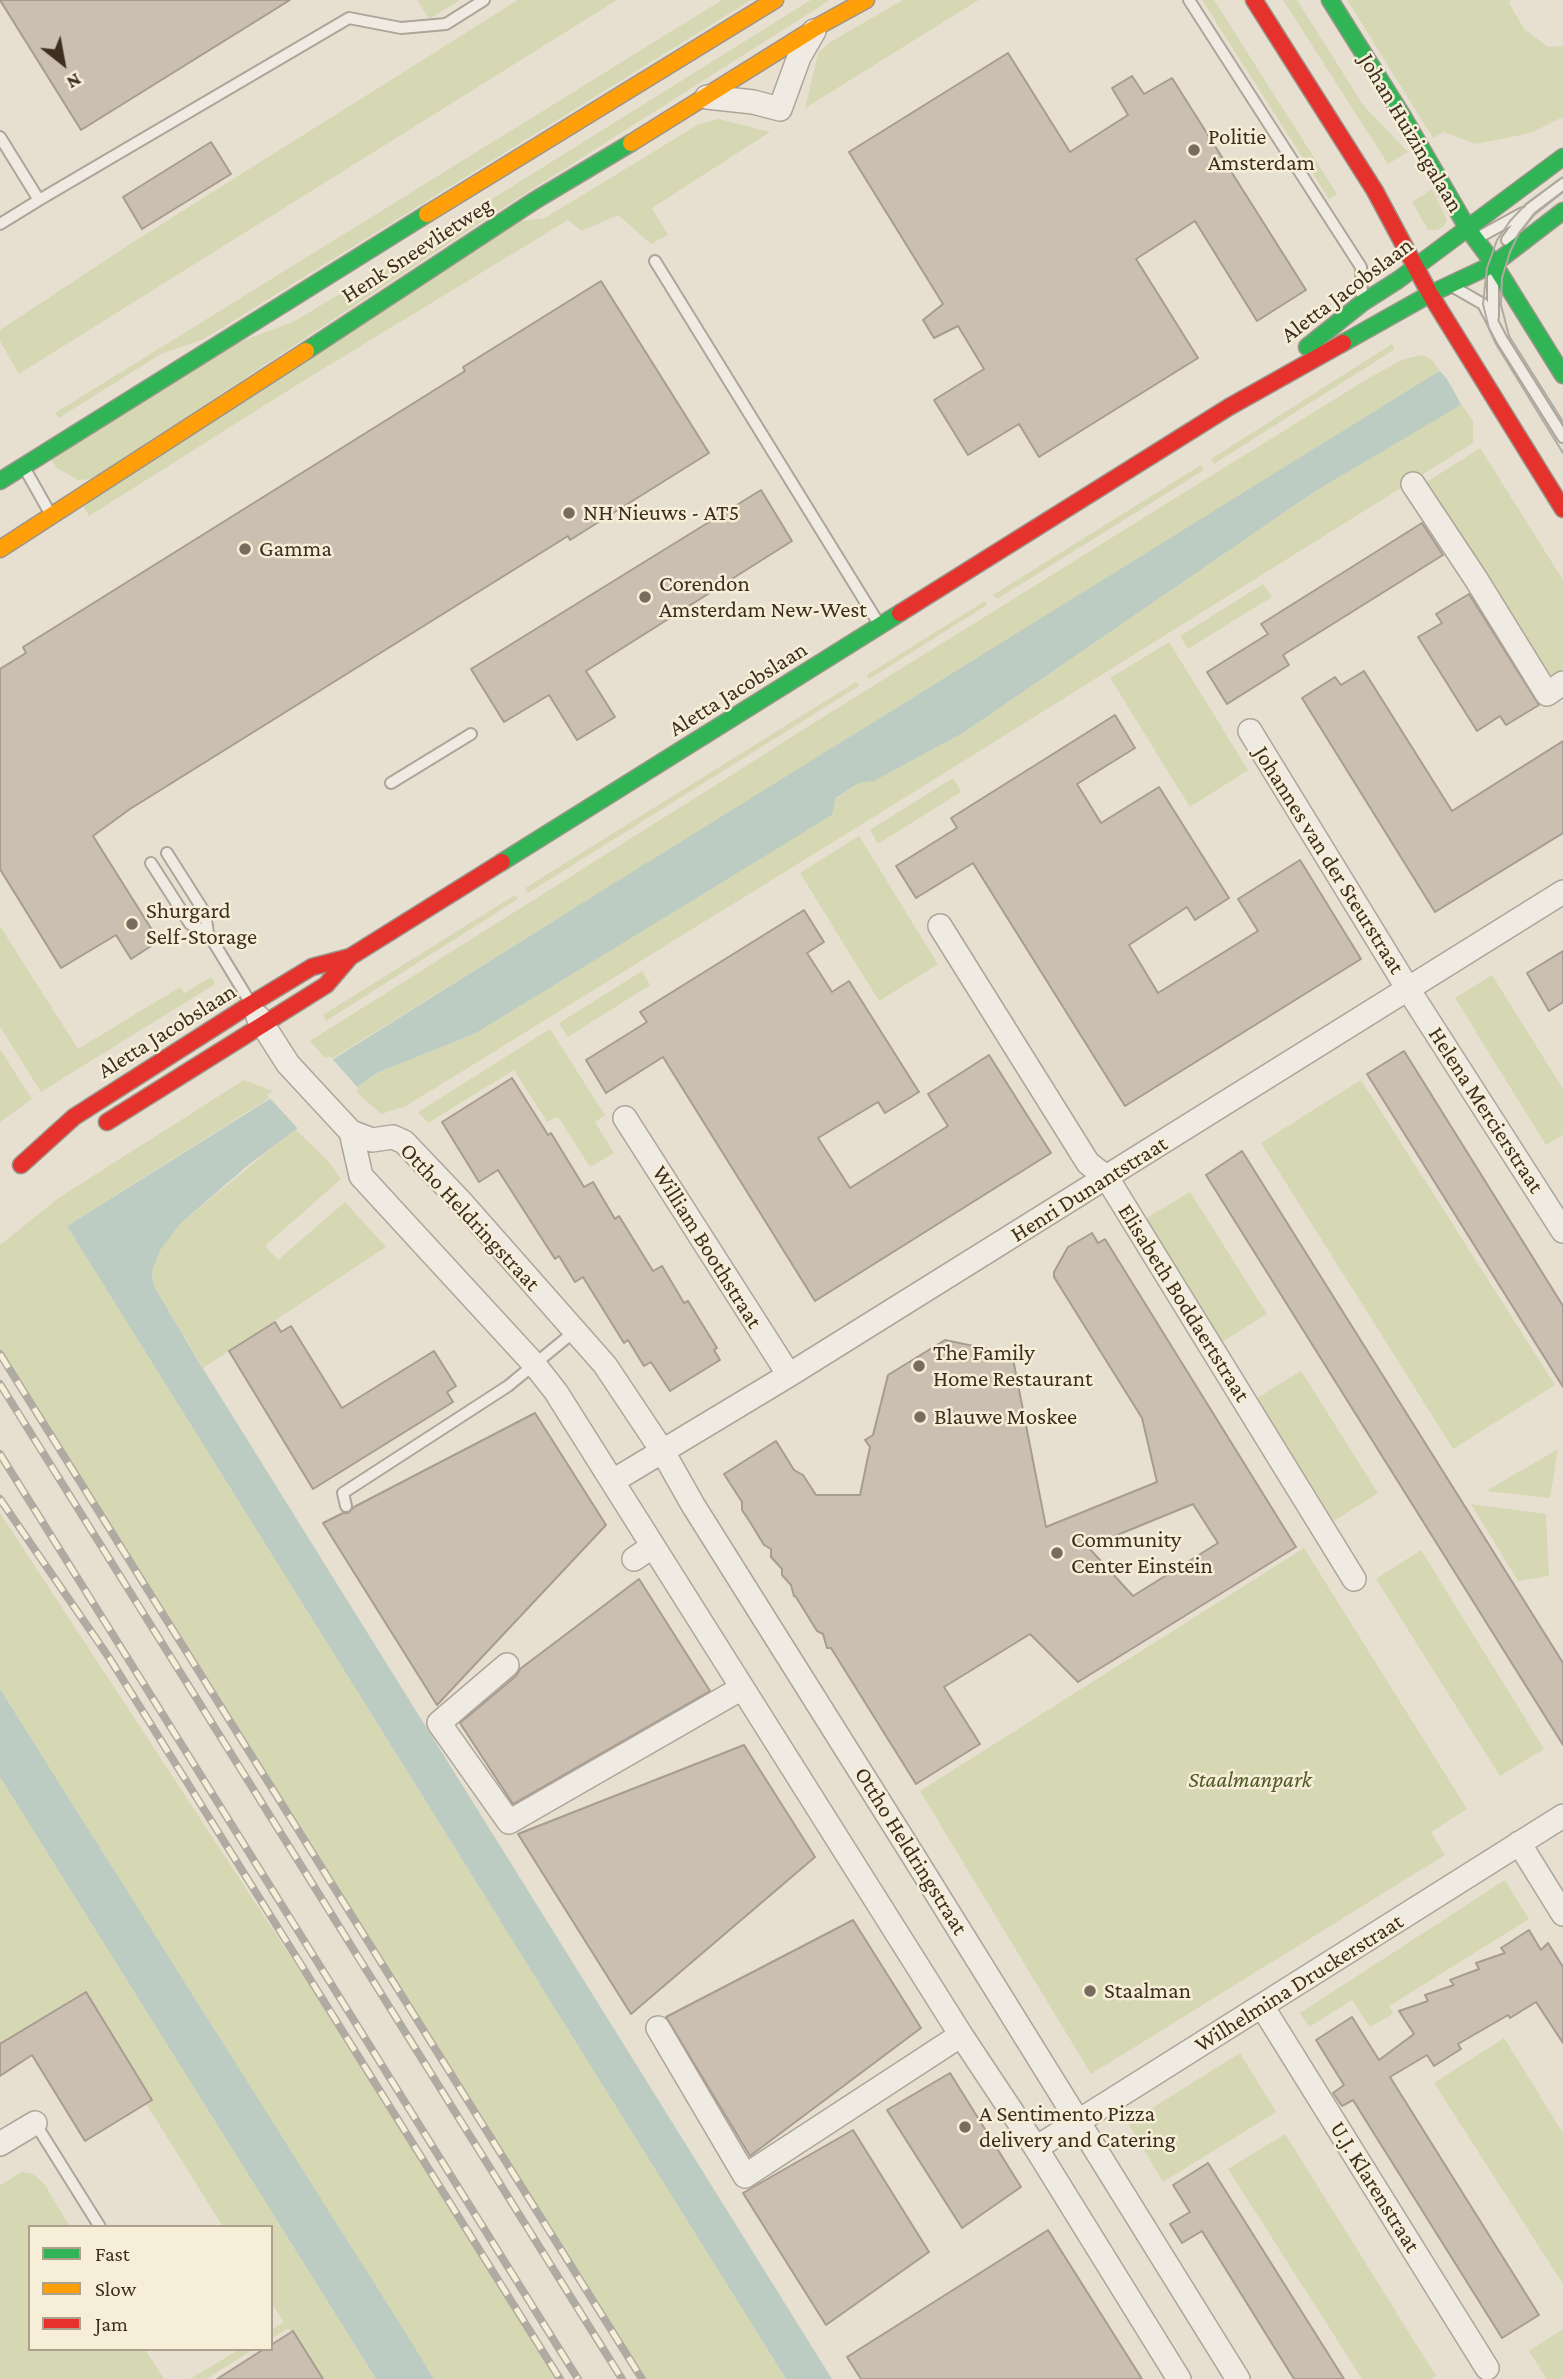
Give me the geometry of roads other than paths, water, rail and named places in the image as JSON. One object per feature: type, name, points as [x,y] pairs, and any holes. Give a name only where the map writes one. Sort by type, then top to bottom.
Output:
[{"type":"main road","name":"Henk Sneevlietweg","points":[[0,481],[775,0]]},
{"type":"main road","name":"Henk Sneevlietweg","points":[[0,549],[534,201],[815,28],[866,0]]},
{"type":"main road","points":[[1254,0],[1375,191],[1430,294],[1563,509]]},
{"type":"main road","name":"Johan Huizingalaan","points":[[1330,0],[1472,234],[1494,264],[1563,375]]},
{"type":"main road","name":"Aletta Jacobslaan","points":[[1256,391],[1362,303],[1416,266],[1472,234],[1563,158]]},
{"type":"main road","name":"Aletta Jacobslaan","points":[[74,1140],[16,1168],[74,1117],[257,1015],[326,985],[350,957],[529,837],[880,627],[1256,391],[1430,294],[1494,264],[1563,211]]},
{"type":"main road","name":"Aletta Jacobslaan","points":[[96,1129],[257,1015],[312,967],[350,957]]},
{"type":"street","points":[[706,97],[753,102],[780,109],[799,57],[815,28]]},
{"type":"street","points":[[1413,484],[1547,694],[1563,683]]},
{"type":"street","name":"Johannes van der Steurstraat","points":[[1250,731],[1408,989]]},
{"type":"street","name":"Henri Dunantstraat","points":[[613,1482],[789,1376],[1563,892]]},
{"type":"street","name":"Elisabeth Boddaertstraat","points":[[940,926],[1087,1163],[1107,1178],[1354,1579]]},
{"type":"street","name":"Helena Mercierstraat","points":[[1408,989],[1563,1231]]},
{"type":"street","points":[[257,1015],[288,1064],[345,1126],[361,1176],[534,1364],[556,1392],[613,1482],[644,1553],[742,1688],[1179,2379]]},
{"type":"street","name":"William Boothstraat","points":[[625,1118],[789,1376]]},
{"type":"street","name":"Ottho Heldringstraat","points":[[345,1126],[372,1140],[393,1137],[404,1142],[463,1204],[605,1365],[663,1452],[693,1505],[1238,2379]]},
{"type":"street","points":[[507,1665],[439,1723],[509,1822],[742,1688]]},
{"type":"street","name":"Wilhelmina Druckerstraat","points":[[1035,2148],[1563,1816]]},
{"type":"street","points":[[1520,1843],[1563,1914]]},
{"type":"street","name":"U.J. Klarenstraat","points":[[1262,2006],[1487,2368]]},
{"type":"street","points":[[658,2028],[745,2176],[961,2035]]},
{"type":"street","points":[[0,2144],[35,2123]]},
{"type":"lane","points":[[0,224],[349,18],[401,28],[446,24],[484,0]]},
{"type":"lane","points":[[1189,0],[1361,267],[1362,303]]},
{"type":"lane","points":[[0,137],[39,200]]},
{"type":"lane","points":[[1472,234],[1530,209],[1563,184]]},
{"type":"lane","points":[[1493,320],[1494,264],[1505,242],[1530,209]]},
{"type":"lane","points":[[655,261],[880,627]]},
{"type":"lane","points":[[1416,266],[1483,304],[1563,437]]},
{"type":"lane","points":[[23,466],[52,517]]},
{"type":"lane","points":[[391,783],[471,734]]},
{"type":"lane","points":[[167,853],[205,913],[208,933],[257,1015]]},
{"type":"lane","points":[[151,863],[190,924],[208,933]]},
{"type":"lane","points":[[346,1506],[343,1493],[508,1386],[575,1331]]},
{"type":"lane","points":[[35,2123],[99,2225]]},
{"type":"tram line","points":[[1563,177],[1527,203],[1497,240],[1487,268],[1483,304],[1496,344],[1563,453]]},
{"type":"tram line","points":[[1563,192],[1534,215],[1519,233],[1502,278],[1501,305],[1509,336],[1563,422]]},
{"type":"railway","points":[[0,1354],[642,2379]]},
{"type":"railway","points":[[0,1384],[622,2379]]},
{"type":"railway","points":[[0,1454],[578,2379]]},
{"type":"railway","points":[[0,1499],[110,1659],[560,2379]]},
{"type":"place","name":"Politie Amsterdam","points":[[1194,150]]},
{"type":"place","name":"NH Nieuws - AT5","points":[[569,513]]},
{"type":"place","name":"Gamma","points":[[245,549]]},
{"type":"place","name":"Corendon Amsterdam New-West","points":[[645,597]]},
{"type":"place","name":"Shurgard Self-Storage","points":[[132,924]]},
{"type":"place","name":"The Family Home Restaurant","points":[[919,1366]]},
{"type":"place","name":"Blauwe Moskee","points":[[920,1417]]},
{"type":"place","name":"Community Center Einstein","points":[[1057,1553]]},
{"type":"place","name":"Staalman","points":[[1090,1991]]},
{"type":"place","name":"A Sentimento Pizza delivery and Catering","points":[[965,2127]]},
{"type":"park label","name":"Staalmanpark","points":[[1250,1780]]}]
